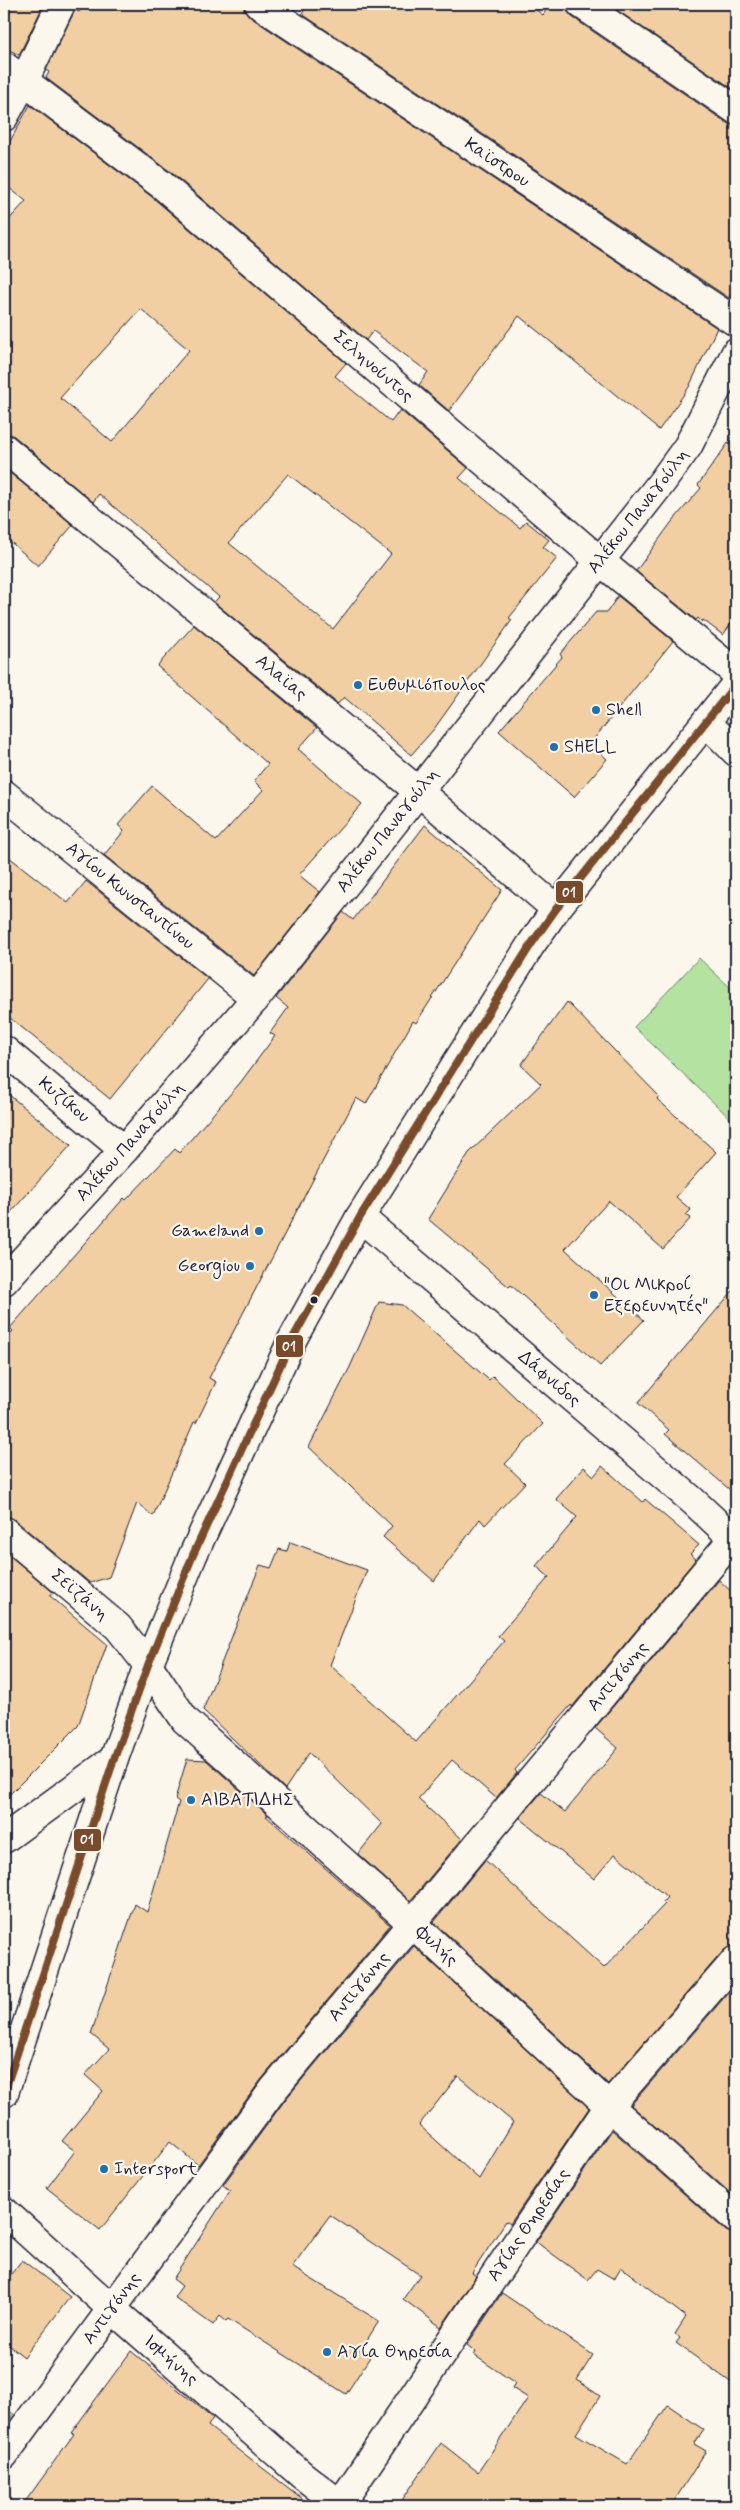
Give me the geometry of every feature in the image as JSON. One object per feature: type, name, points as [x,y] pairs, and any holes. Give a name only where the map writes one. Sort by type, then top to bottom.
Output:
[{"type":"street","points":[[4,117],[14,73],[61,4]]},
{"type":"street","name":"Καϊστρου","points":[[259,4],[736,322]]},
{"type":"street","points":[[581,4],[736,110]]},
{"type":"street","name":"Σεληνούντος","points":[[14,73],[162,185],[600,561],[736,673]]},
{"type":"street","name":"Αλέκου Παναγούλη","points":[[4,1281],[124,1150],[256,998],[600,561],[688,446],[736,352]]},
{"type":"street","name":"Αλαϊας","points":[[4,448],[418,791],[556,909]]},
{"type":"street","points":[[4,2093],[114,1759],[148,1665],[193,1555],[292,1340],[360,1217],[530,946],[556,909],[736,684]]},
{"type":"street","points":[[706,722],[736,752]]},
{"type":"street","name":"Αγίου Κωνσταντίνου","points":[[4,794],[256,998]]},
{"type":"street","name":"Κυζίκου","points":[[4,1050],[124,1150]]},
{"type":"street","name":"Δάφνιδος","points":[[360,1217],[735,1538]]},
{"type":"street","name":"Σεϊζάνη","points":[[4,1531],[118,1627],[148,1665]]},
{"type":"street","name":"Αντιγόνης","points":[[4,2455],[273,2090],[414,1924],[735,1538]]},
{"type":"street","name":"Φυλής","points":[[148,1665],[185,1720],[414,1924],[609,2106],[736,2219]]},
{"type":"street","points":[[4,1839],[114,1759]]},
{"type":"street","name":"Αγίας Θηρεσίας","points":[[340,2506],[609,2106],[736,1960]]},
{"type":"street","name":"Ισμήνης","points":[[4,2211],[111,2308],[340,2506]]},
{"type":"green space","points":[[699,958],[736,993],[736,1124],[634,1027]]},
{"type":"green space","points":[[4,2408],[14,2414],[4,2428]]},
{"type":"building","points":[[4,4],[44,4],[19,55],[4,47]]},
{"type":"building","points":[[85,4],[243,4],[245,11],[250,17],[717,328],[689,387],[659,430],[519,316],[449,411],[419,385],[428,372],[373,331],[366,340],[172,173],[46,78],[49,72],[46,70],[75,10],[79,12]]},
{"type":"building","points":[[308,4],[528,4],[543,15],[550,4],[566,4],[567,11],[572,17],[727,123],[736,125],[736,282],[729,298],[302,14]]},
{"type":"building","points":[[608,4],[725,4],[736,11],[736,91]]},
{"type":"building","points":[[30,105],[152,197],[346,363],[335,376],[391,422],[400,410],[468,468],[459,478],[520,528],[526,521],[549,540],[543,547],[557,558],[509,618],[512,620],[434,729],[411,755],[344,697],[338,704],[214,602],[219,597],[99,494],[93,502],[14,436],[4,433],[4,225],[26,201],[4,184],[4,152]],"holes":[[[141,309],[189,350],[112,442],[60,398]],[[288,474],[391,554],[333,629],[229,543]]]},
{"type":"building","points":[[736,432],[736,617],[723,635],[703,620],[702,622],[698,618],[696,620],[636,571],[671,523],[701,488],[698,485]]},
{"type":"building","points":[[4,468],[73,525],[38,566],[4,536]]},
{"type":"building","points":[[618,596],[673,641],[590,744],[607,759],[574,797],[499,731],[562,657],[560,654],[596,612],[607,612]]},
{"type":"building","points":[[194,625],[317,728],[298,749],[362,804],[299,875],[320,892],[254,976],[104,855],[124,831],[118,825],[152,786],[216,841],[263,790],[254,781],[268,764],[157,666]]},
{"type":"building","points":[[425,825],[502,890],[416,1023],[413,1021],[366,1104],[356,1098],[209,1378],[216,1382],[196,1423],[194,1422],[153,1516],[137,1503],[109,1577],[90,1583],[14,1519],[4,1516],[4,1341],[13,1331],[10,1328],[124,1198],[126,1200],[175,1149],[179,1153],[240,1083],[275,1036],[270,1033],[288,1008],[276,998],[343,912],[353,920]]},
{"type":"building","points":[[4,853],[68,903],[86,881],[208,979],[110,1099],[4,1013]]},
{"type":"building","points":[[567,1002],[659,1096],[657,1099],[716,1152],[676,1197],[691,1210],[686,1215],[691,1218],[663,1249],[609,1201],[565,1249],[644,1320],[600,1366],[511,1285],[509,1287],[428,1219],[469,1153],[541,1084],[521,1065]]},
{"type":"building","points":[[4,1091],[71,1145],[4,1220]]},
{"type":"building","points":[[736,1287],[736,1495],[665,1434],[669,1430],[638,1403]]},
{"type":"building","points":[[379,1302],[402,1305],[489,1380],[493,1376],[543,1424],[505,1464],[525,1483],[485,1525],[480,1519],[434,1581],[383,1537],[392,1526],[309,1447],[350,1367]]},
{"type":"building","points":[[602,1466],[643,1502],[645,1499],[699,1545],[690,1554],[696,1559],[572,1707],[571,1705],[515,1770],[517,1773],[496,1798],[452,1760],[418,1799],[462,1839],[410,1901],[358,1854],[382,1824],[309,1753],[285,1789],[203,1710],[260,1565],[271,1568],[279,1549],[287,1551],[290,1542],[367,1570],[330,1665],[416,1742],[504,1641],[498,1636],[549,1577],[536,1566],[577,1517],[556,1499],[584,1467],[594,1476]]},
{"type":"building","points":[[4,1551],[54,1593],[49,1595],[107,1644],[78,1726],[4,1800]]},
{"type":"building","points":[[719,1580],[736,1596],[736,1945],[724,1950],[608,2084],[434,1922],[485,1860],[604,1968],[665,1904],[663,1902],[667,1897],[615,1854],[594,1879],[520,1818],[541,1793],[565,1812],[618,1748],[595,1728]]},
{"type":"building","points":[[187,1759],[206,1760],[268,1815],[266,1816],[390,1925],[261,2080],[198,2165],[170,2142],[100,2230],[47,2188],[75,2151],[62,2141],[103,2091],[85,2075],[109,2049],[91,2034],[135,1904],[147,1912],[179,1802],[175,1799]]},
{"type":"building","points":[[414,1946],[589,2108],[510,2224],[506,2221],[472,2273],[476,2276],[441,2327],[403,2299],[420,2275],[330,2215],[292,2267],[379,2321],[360,2351],[370,2357],[346,2394],[228,2319],[226,2321],[220,2316],[213,2325],[174,2297],[182,2286],[173,2279],[230,2191],[223,2185],[285,2100]],"holes":[[[458,2076],[513,2122],[479,2179],[419,2125]]]},
{"type":"building","points":[[736,1984],[736,2198],[631,2105]]},
{"type":"building","points":[[612,2130],[726,2231],[736,2234],[736,2386],[676,2343],[680,2338],[675,2334],[686,2317],[621,2267],[614,2279],[597,2269],[588,2280],[536,2242]]},
{"type":"building","points":[[22,2260],[70,2297],[24,2357],[4,2341],[4,2283]]},
{"type":"building","points":[[502,2293],[593,2355],[577,2380],[600,2396],[576,2434],[627,2464],[668,2405],[704,2430],[694,2444],[706,2451],[671,2506],[398,2506],[441,2443],[478,2472],[528,2398],[512,2388],[515,2383],[474,2355],[476,2352],[467,2345]]},
{"type":"building","points":[[131,2351],[213,2418],[208,2426],[312,2506],[22,2506],[74,2434],[71,2433]]},
{"type":"transit line","name":"01","points":[[4,2093],[114,1759],[148,1665],[193,1555],[292,1340],[360,1217],[530,946],[556,909],[736,684]]},
{"type":"place","name":"Ευθυμιόπουλος","points":[[358,685]]},
{"type":"place","name":"Shell","points":[[596,710]]},
{"type":"place","name":"SHELL","points":[[554,747]]},
{"type":"place","name":"Gameland","points":[[259,1231]]},
{"type":"place","name":"Georgiou","points":[[250,1266]]},
{"type":"place","name":"\"Οι Μικροί Εξερευνητές\"","points":[[594,1295]]},
{"type":"place","name":"ΑΙΒΑΤΙΔΗΣ","points":[[191,1800]]},
{"type":"place","name":"Intersport","points":[[104,2169]]},
{"type":"place","name":"Αγία Θηρεσία","points":[[327,2352]]}]
